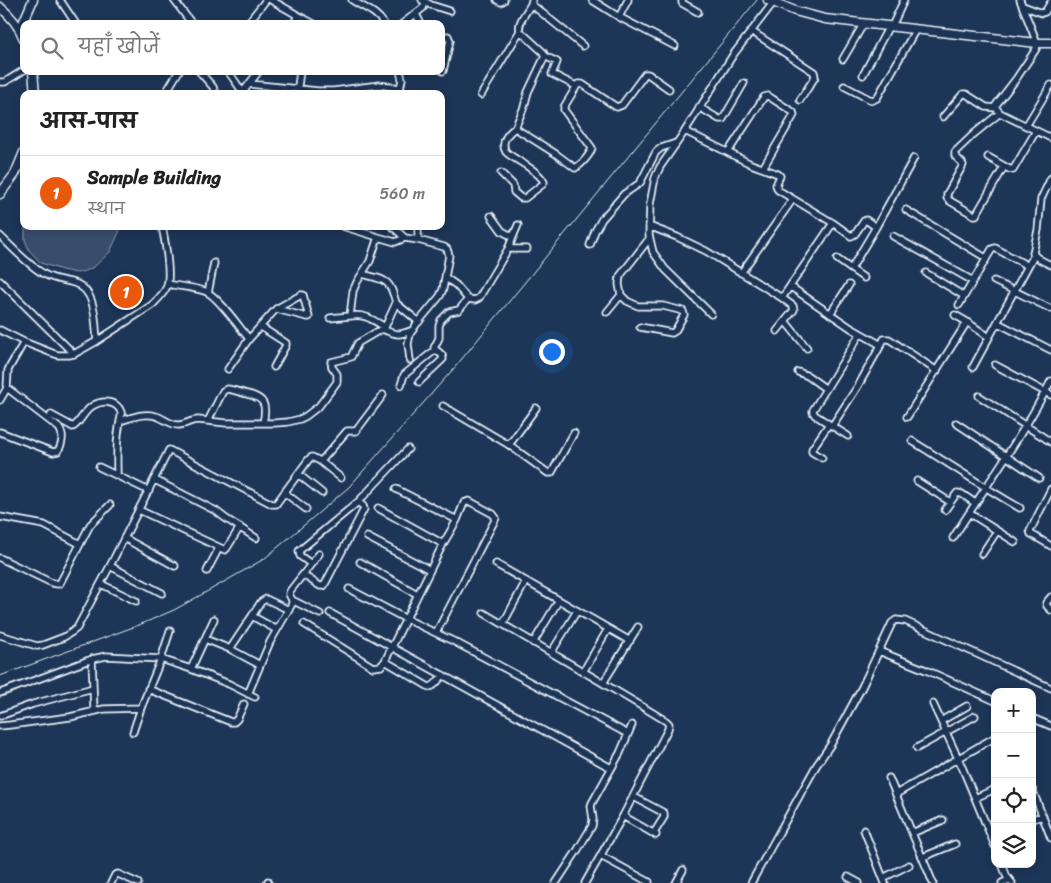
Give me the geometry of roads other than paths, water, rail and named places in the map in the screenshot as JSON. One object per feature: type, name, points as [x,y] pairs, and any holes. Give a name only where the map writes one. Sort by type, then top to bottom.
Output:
[{"type":"main road","points":[[24,20],[33,0]]},
{"type":"main road","points":[[774,3],[825,19],[1051,43]]},
{"type":"main road","points":[[0,8],[13,19],[20,30]]},
{"type":"main road","points":[[33,75],[35,90]]},
{"type":"main road","points":[[0,194],[15,174],[20,162]]},
{"type":"street","points":[[60,0],[73,20]]},
{"type":"street","points":[[174,0],[189,20]]},
{"type":"street","points":[[250,20],[266,0]]},
{"type":"street","points":[[271,0],[306,20]]},
{"type":"street","points":[[352,0],[374,13],[381,20]]},
{"type":"street","points":[[497,0],[501,2],[504,0]]},
{"type":"street","points":[[592,0],[675,46]]},
{"type":"street","points":[[619,16],[628,0]]},
{"type":"street","points":[[682,0],[682,3],[698,12]]},
{"type":"street","points":[[711,314],[660,264],[653,252],[649,239],[650,204],[657,172],[733,56],[774,3],[787,0]]},
{"type":"street","points":[[864,75],[904,0]]},
{"type":"street","points":[[998,110],[996,105],[1036,49],[1037,43],[1020,0]]},
{"type":"street","points":[[408,20],[423,8],[424,1],[450,11]]},
{"type":"street","points":[[576,86],[552,74],[557,62],[544,56],[543,52],[518,30],[519,24],[532,2],[583,46]]},
{"type":"street","points":[[1023,6],[1042,13],[1045,12],[1051,2]]},
{"type":"street","points":[[416,14],[419,20]]},
{"type":"street","points":[[296,20],[299,16]]},
{"type":"street","points":[[843,60],[864,23]]},
{"type":"street","points":[[844,86],[869,99],[877,98],[916,28]]},
{"type":"street","points":[[752,31],[814,72],[815,76],[800,100]]},
{"type":"street","points":[[481,95],[520,32]]},
{"type":"street","points":[[445,36],[448,36],[450,42],[445,66]]},
{"type":"street","points":[[501,173],[513,185],[514,192],[521,198],[525,198],[544,182],[542,178],[507,152],[504,146],[505,140],[515,128],[544,56]]},
{"type":"street","points":[[0,82],[5,82],[20,73]]},
{"type":"street","points":[[515,128],[577,168],[591,152],[592,148],[564,110],[576,86],[582,84],[617,107],[622,105],[645,74],[648,74],[669,89]]},
{"type":"street","points":[[167,90],[177,75]]},
{"type":"street","points":[[202,75],[214,90]]},
{"type":"street","points":[[231,75],[242,90]]},
{"type":"street","points":[[246,90],[256,75]]},
{"type":"street","points":[[297,90],[299,75]]},
{"type":"street","points":[[400,90],[402,75]]},
{"type":"street","points":[[699,107],[722,119],[744,83]]},
{"type":"street","points":[[249,84],[290,90]]},
{"type":"street","points":[[335,90],[379,85],[396,90]]},
{"type":"street","points":[[1026,126],[1051,85]]},
{"type":"street","points":[[944,117],[963,94],[966,94],[986,107],[998,110],[1051,138]]},
{"type":"street","points":[[728,152],[764,96],[768,96],[793,112],[794,115],[763,168]]},
{"type":"street","points":[[998,110],[955,152],[955,156],[963,165],[947,194],[947,198],[976,215],[1004,167]]},
{"type":"street","points":[[684,131],[751,164],[780,174],[776,185],[777,188],[851,236],[855,234],[866,220],[876,227]]},
{"type":"street","points":[[988,157],[1011,170],[1036,131]]},
{"type":"street","points":[[590,245],[602,219],[624,194],[640,183],[656,152],[661,148],[676,143]]},
{"type":"street","points":[[851,269],[914,158]]},
{"type":"street","points":[[973,366],[1034,255],[1033,250],[1038,230],[1041,199],[1051,178]]},
{"type":"street","points":[[741,273],[792,199]]},
{"type":"street","points":[[906,210],[986,258]]},
{"type":"street","points":[[491,216],[502,231],[513,237]]},
{"type":"street","points":[[782,298],[833,223]]},
{"type":"street","points":[[446,278],[456,285],[468,299],[474,300],[479,298],[508,249],[518,225]]},
{"type":"street","points":[[649,226],[706,251],[792,304],[794,310],[777,331]]},
{"type":"street","points":[[0,330],[24,342],[64,356],[74,354],[97,341],[152,305],[168,284],[167,257],[163,230]]},
{"type":"street","points":[[355,230],[395,242],[405,238],[447,249],[449,255],[442,293],[413,330],[409,339],[410,360]]},
{"type":"street","points":[[396,230],[405,238]]},
{"type":"street","points":[[418,230],[418,240]]},
{"type":"street","points":[[0,236],[43,274],[56,280],[75,283],[86,291],[94,311],[97,341]]},
{"type":"street","points":[[893,236],[972,281]]},
{"type":"street","points":[[350,316],[353,291],[370,261],[378,237]]},
{"type":"street","points":[[640,327],[670,333],[674,332],[684,315],[681,311],[663,306],[642,307],[634,305],[627,302],[621,295],[620,276],[649,239]]},
{"type":"street","points":[[959,305],[992,249],[995,248],[1028,266]]},
{"type":"street","points":[[508,249],[527,249]]},
{"type":"street","points":[[1034,255],[1051,265]]},
{"type":"street","points":[[837,259],[864,278]]},
{"type":"street","points":[[208,293],[214,263]]},
{"type":"street","points":[[926,273],[964,296]]},
{"type":"street","points":[[120,421],[147,414],[157,416],[175,425],[193,420],[226,423],[275,423],[294,421],[306,416],[323,401],[337,382],[337,374],[332,367],[332,362],[349,358],[358,343],[383,328],[387,324],[396,304],[393,291],[388,283],[362,274]]},
{"type":"street","points":[[0,281],[74,354]]},
{"type":"street","points":[[994,281],[1051,309]]},
{"type":"street","points":[[168,284],[208,293],[218,301],[249,340]]},
{"type":"street","points":[[830,314],[849,285]]},
{"type":"street","points":[[791,287],[860,334],[881,345]]},
{"type":"street","points":[[228,369],[249,340],[276,309],[302,294],[309,317],[276,309]]},
{"type":"street","points":[[607,312],[621,295]]},
{"type":"street","points":[[401,385],[404,375],[435,350],[439,338],[441,320],[449,312],[459,310],[468,299]]},
{"type":"street","points":[[396,304],[419,322]]},
{"type":"street","points":[[955,315],[990,338]]},
{"type":"street","points":[[330,318],[365,316],[393,334],[413,330]]},
{"type":"street","points":[[785,321],[807,348]]},
{"type":"street","points":[[906,417],[967,322]]},
{"type":"street","points":[[998,323],[1051,350]]},
{"type":"street","points":[[261,327],[286,343],[274,368]]},
{"type":"street","points":[[848,436],[813,412],[860,334]]},
{"type":"street","points":[[822,458],[812,452],[812,449],[858,386],[884,339],[889,339],[937,371]]},
{"type":"street","points":[[0,400],[6,388],[8,370],[24,342]]},
{"type":"street","points":[[419,382],[442,358],[442,355],[435,350]]},
{"type":"street","points":[[996,365],[1048,394]]},
{"type":"street","points":[[798,372],[826,388]]},
{"type":"street","points":[[953,538],[1025,426],[1048,394],[1051,381]]},
{"type":"street","points":[[0,432],[53,452],[58,451],[62,436],[59,428],[6,388]]},
{"type":"street","points":[[208,421],[223,391],[227,389],[259,398],[263,403],[265,411],[263,423]]},
{"type":"street","points":[[320,460],[347,432],[356,431],[383,395]]},
{"type":"street","points":[[979,396],[1051,442]]},
{"type":"street","points":[[51,416],[70,427],[75,427],[86,411],[95,404],[105,402],[113,404],[122,415],[118,430],[117,475]]},
{"type":"street","points":[[443,406],[509,445],[548,473],[551,473],[574,433]]},
{"type":"street","points":[[509,445],[536,408]]},
{"type":"street","points":[[956,423],[1039,478]]},
{"type":"street","points":[[912,441],[986,489],[1020,508]]},
{"type":"street","points":[[311,564],[300,556],[299,551],[358,502],[408,449]]},
{"type":"street","points":[[0,635],[37,646],[50,644],[77,628],[150,491],[169,450],[274,504],[278,503],[310,458],[320,460],[342,478]]},
{"type":"street","points":[[99,467],[150,491]]},
{"type":"street","points":[[298,474],[322,493]]},
{"type":"street","points":[[155,480],[216,510],[256,538]]},
{"type":"street","points":[[917,481],[950,502]]},
{"type":"street","points":[[396,489],[457,520]]},
{"type":"street","points":[[1051,489],[1030,531],[1031,534],[1051,546]]},
{"type":"street","points":[[285,493],[306,509]]},
{"type":"street","points":[[945,510],[955,494],[959,493],[975,503]]},
{"type":"street","points":[[304,624],[371,666],[380,666],[385,661],[442,544],[457,520],[464,503],[468,501],[493,514],[496,518],[436,633]]},
{"type":"street","points":[[303,575],[320,586],[324,586],[364,509],[358,502]]},
{"type":"street","points":[[0,558],[52,583],[58,584],[90,524],[110,505]]},
{"type":"street","points":[[378,508],[442,544]]},
{"type":"street","points":[[139,510],[225,550],[240,528]]},
{"type":"street","points":[[969,513],[1015,542]]},
{"type":"street","points":[[0,517],[44,525],[80,544]]},
{"type":"street","points":[[982,554],[998,531]]},
{"type":"street","points":[[367,537],[430,570]]},
{"type":"street","points":[[124,538],[175,566]]},
{"type":"street","points":[[207,571],[220,548]]},
{"type":"street","points":[[248,694],[260,664],[292,604],[290,591],[319,554]]},
{"type":"street","points":[[360,562],[417,594]]},
{"type":"street","points":[[496,564],[630,641]]},
{"type":"street","points":[[110,566],[162,593]]},
{"type":"street","points":[[503,624],[526,581]]},
{"type":"street","points":[[101,584],[136,601]]},
{"type":"street","points":[[349,589],[628,734]]},
{"type":"street","points":[[1051,597],[1046,603],[1051,610]]},
{"type":"street","points":[[230,649],[261,602],[269,599],[289,610]]},
{"type":"street","points":[[292,600],[320,614]]},
{"type":"street","points":[[533,643],[559,600]]},
{"type":"street","points":[[551,653],[577,611]]},
{"type":"street","points":[[330,613],[611,768]]},
{"type":"street","points":[[484,613],[636,702],[669,724],[624,816],[585,883]]},
{"type":"street","points":[[252,616],[277,630]]},
{"type":"street","points":[[191,669],[206,640],[214,619]]},
{"type":"street","points":[[751,883],[816,766],[831,744],[862,687],[892,623],[896,620],[906,621],[1051,688]]},
{"type":"street","points":[[603,683],[638,627]]},
{"type":"street","points":[[583,672],[608,629]]},
{"type":"street","points":[[133,732],[170,631]]},
{"type":"street","points":[[206,640],[230,649],[260,664]]},
{"type":"street","points":[[879,651],[934,673],[991,699]]},
{"type":"street","points":[[0,692],[92,659],[106,656],[161,659],[191,669],[255,697]]},
{"type":"street","points":[[92,659],[94,711]]},
{"type":"street","points":[[385,661],[429,687],[432,687],[443,675]]},
{"type":"street","points":[[0,716],[33,704],[93,688]]},
{"type":"street","points":[[148,689],[232,722],[237,719],[244,704]]},
{"type":"street","points":[[933,704],[991,830]]},
{"type":"street","points":[[941,721],[967,706]]},
{"type":"street","points":[[0,726],[63,718],[104,709],[141,708]]},
{"type":"street","points":[[917,748],[975,716]]},
{"type":"street","points":[[1036,720],[1051,726]]},
{"type":"street","points":[[556,883],[578,851],[592,826],[591,806],[632,725]]},
{"type":"street","points":[[896,794],[991,740]]},
{"type":"street","points":[[889,778],[933,883]]},
{"type":"street","points":[[975,798],[991,791]]},
{"type":"street","points":[[624,816],[655,834],[664,817],[664,813],[634,796]]},
{"type":"street","points":[[1036,799],[1049,825],[1051,838]]},
{"type":"street","points":[[1036,818],[1043,816]]},
{"type":"street","points":[[912,832],[943,820]]},
{"type":"street","points":[[864,830],[884,880],[909,865]]},
{"type":"street","points":[[922,857],[955,844]]},
{"type":"street","points":[[600,856],[649,882]]},
{"type":"street","points":[[1002,883],[1011,882],[1004,868]]},
{"type":"street","points":[[676,883],[683,870]]},
{"type":"street","points":[[110,883],[115,875],[118,874],[138,883]]},
{"type":"street","points":[[848,877],[859,883]]},
{"type":"railway","points":[[0,676],[139,625],[174,610],[264,559],[349,487],[456,366],[757,0]]},
{"type":"place","name":"Sample Building","points":[[126,292]]}]
